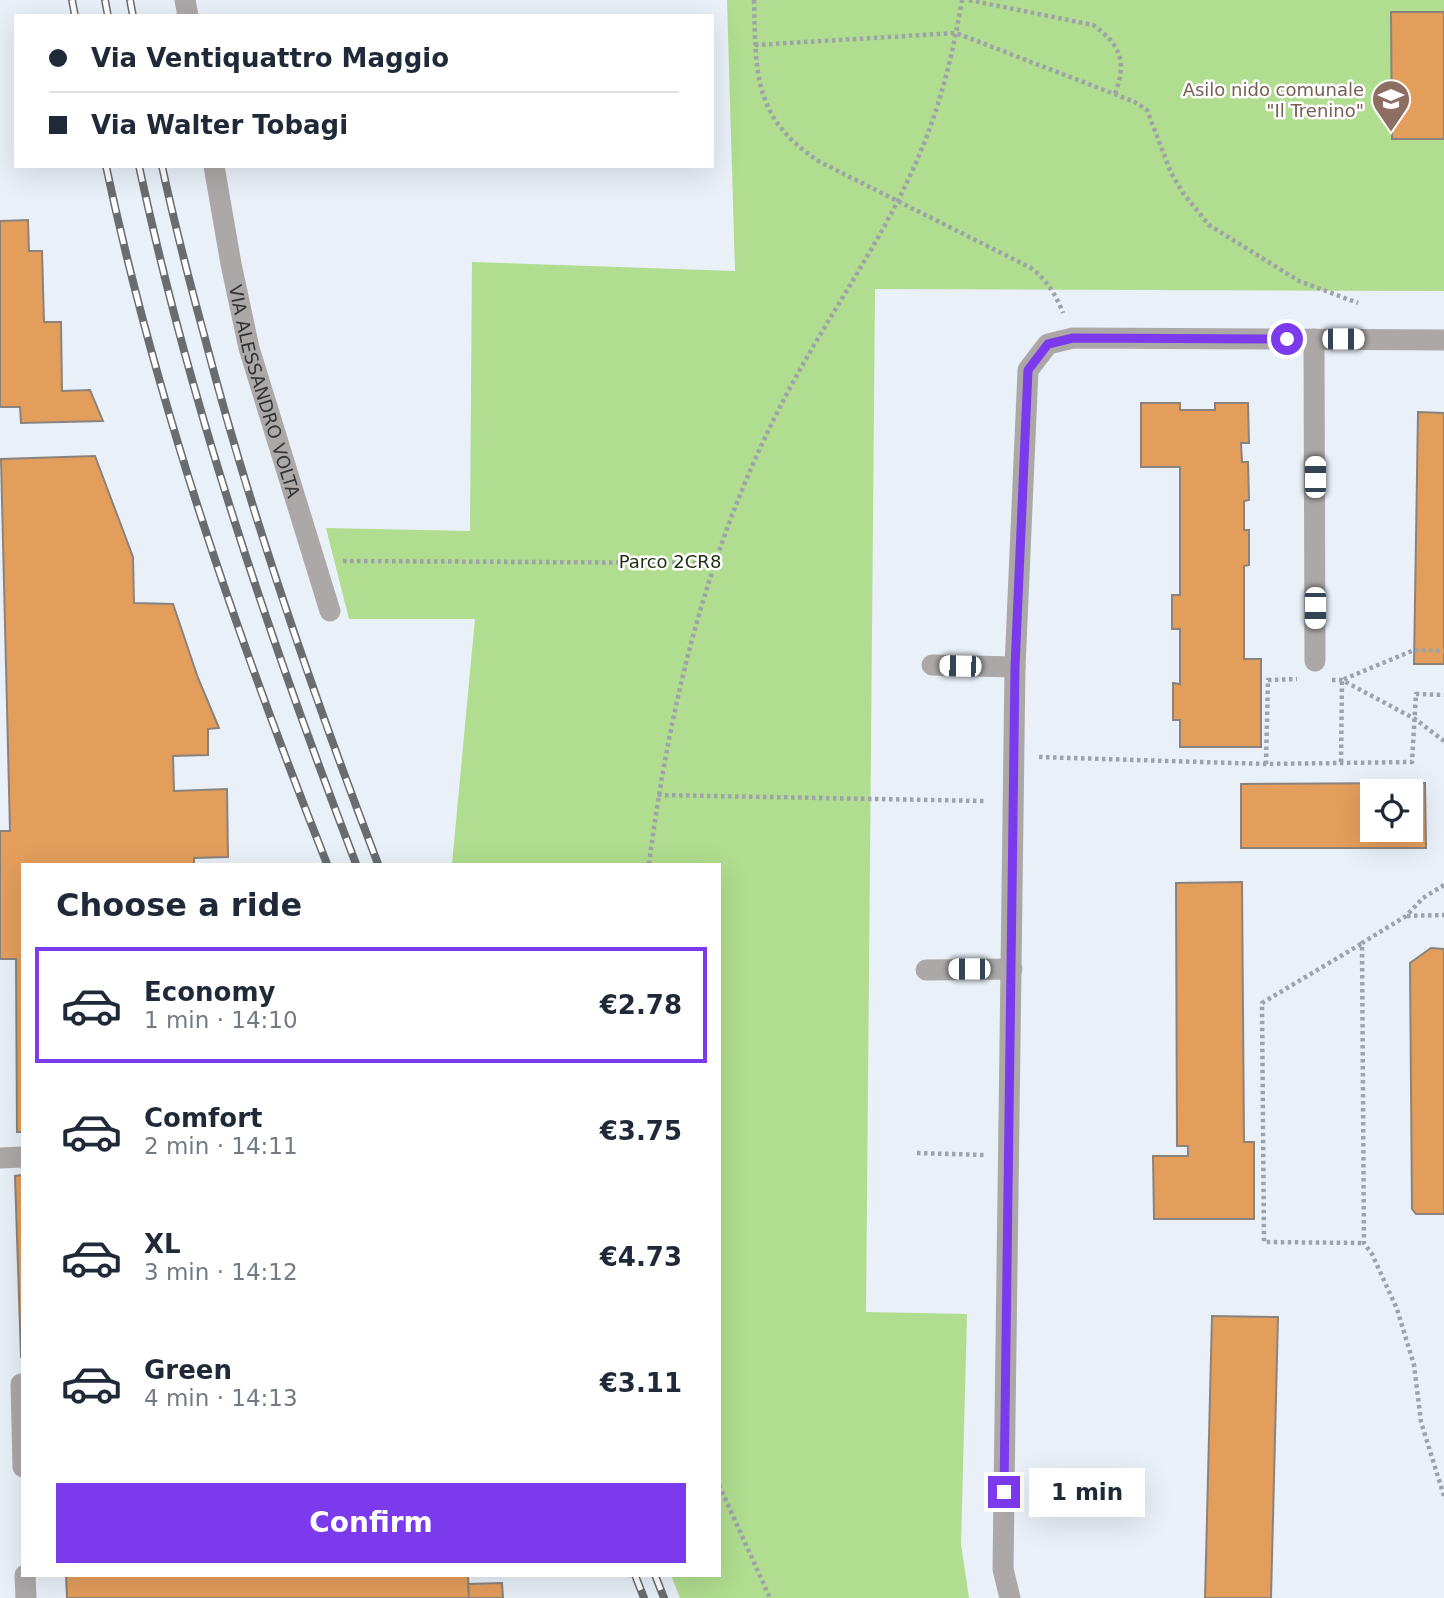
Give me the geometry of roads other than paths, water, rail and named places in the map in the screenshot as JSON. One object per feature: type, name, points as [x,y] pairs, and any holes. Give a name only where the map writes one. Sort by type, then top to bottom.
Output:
[{"type":"street","name":"VIA ALESSANDRO VOLTA","points":[[214,168],[249,348],[330,611]]},
{"type":"street","points":[[1010,1598],[1003,1569],[1015,667],[1028,370],[1048,344],[1073,338],[1444,340]]},
{"type":"street","points":[[1314,339],[1315,670]]},
{"type":"street","points":[[932,665],[1015,667]]},
{"type":"street","points":[[926,970],[1012,969]]},
{"type":"street","points":[[0,1158],[21,1157]]},
{"type":"street","points":[[14,1384],[21,1449]]},
{"type":"street","points":[[25,1577],[26,1598]]},
{"type":"railway","points":[[72,0],[75,14]]},
{"type":"railway","points":[[105,0],[108,14]]},
{"type":"railway","points":[[130,0],[133,14]]},
{"type":"railway","points":[[106,168],[149,344],[202,520],[262,693],[327,863]]},
{"type":"railway","points":[[139,168],[182,344],[234,520],[293,693],[356,863]]},
{"type":"railway","points":[[162,168],[221,399],[261,533],[329,732],[378,863]]},
{"type":"railway","points":[[636,1577],[644,1598]]},
{"type":"railway","points":[[656,1577],[664,1598]]},
{"type":"place","name":"Asilo nido comunale \"Il Trenino\"","points":[[1391,133]]},
{"type":"park label","name":"Parco 2CR8","points":[[670,561]]}]
